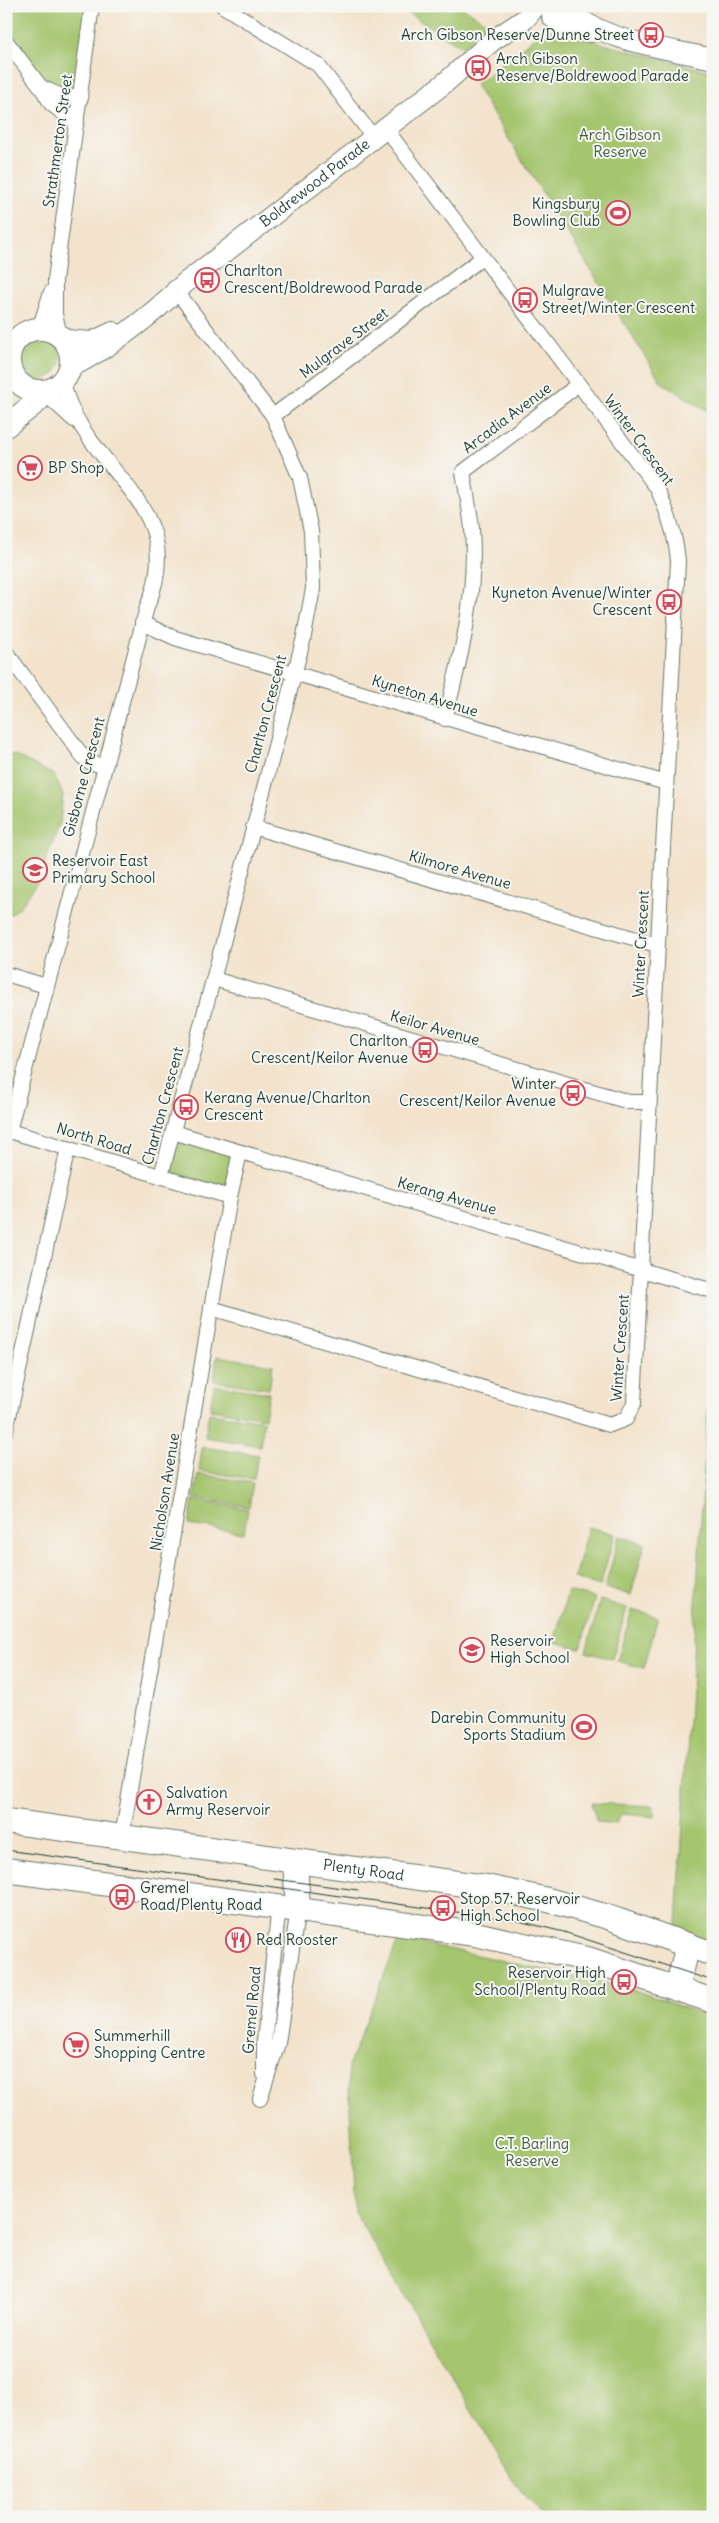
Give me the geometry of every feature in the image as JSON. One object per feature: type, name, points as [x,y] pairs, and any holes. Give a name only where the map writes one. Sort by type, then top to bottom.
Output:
[{"type":"highway","name":"Plenty Road","points":[[6,1822],[486,1887],[548,1900],[608,1917],[713,1954]]},
{"type":"highway","points":[[289,1908],[295,1862]]},
{"type":"highway","points":[[6,1870],[475,1934],[531,1945],[591,1960],[713,2001]]},
{"type":"highway","points":[[677,1989],[688,1946]]},
{"type":"main road","name":"Boldrewood Parade","points":[[6,426],[38,402],[56,382],[100,351],[446,82],[499,48],[552,10]]},
{"type":"main road","points":[[552,10],[578,19],[599,32],[713,60]]},
{"type":"main road","name":"Boldrewood Parade","points":[[62,338],[92,342],[109,335],[179,288]]},
{"type":"main road","points":[[22,328],[48,330],[62,338],[71,353],[56,382],[32,390],[20,383],[8,366],[12,346],[22,328]]},
{"type":"street","name":"Strathmerton Street","points":[[62,338],[55,314],[55,280],[92,6]]},
{"type":"street","name":"Winter Crescent","points":[[211,1308],[600,1422],[616,1424],[626,1419],[634,1403],[678,570],[676,542],[668,512],[657,488],[482,258],[380,134],[318,65],[224,6]]},
{"type":"street","points":[[6,41],[41,87],[51,104],[68,117],[77,121]]},
{"type":"street","points":[[41,87],[61,96],[81,98]]},
{"type":"street","name":"Mulgrave Street","points":[[273,416],[482,258]]},
{"type":"street","name":"Strathmerton Street","points":[[22,328],[42,320],[55,280]]},
{"type":"street","name":"Charlton Crescent","points":[[161,1176],[294,673],[313,589],[311,531],[300,478],[273,416],[179,288]]},
{"type":"street","points":[[56,382],[52,400],[80,426]]},
{"type":"street","name":"Gisborne Crescent","points":[[8,1130],[105,761],[141,628],[154,589],[158,552],[147,512],[80,426],[66,395],[56,382]]},
{"type":"street","name":"Arcadia Avenue","points":[[445,719],[466,634],[472,579],[472,529],[463,472],[570,391],[577,383]]},
{"type":"street","name":"Kyneton Avenue","points":[[141,628],[666,783]]},
{"type":"street","points":[[6,652],[84,758],[89,762],[105,761]]},
{"type":"street","name":"Kilmore Avenue","points":[[253,827],[657,945]]},
{"type":"street","points":[[6,974],[46,986]]},
{"type":"street","name":"Keilor Avenue","points":[[214,979],[629,1102],[649,1102]]},
{"type":"street","name":"North Road","points":[[8,1130],[230,1197]]},
{"type":"street","name":"Kerang Avenue","points":[[173,1132],[713,1291]]},
{"type":"street","points":[[6,1430],[68,1148]]},
{"type":"street","name":"Nicholson Avenue","points":[[122,1837],[230,1197],[240,1152]]},
{"type":"street","name":"Gremel Road","points":[[262,2093],[264,2040],[289,1908]]},
{"type":"green space","points":[[6,6],[86,6],[74,108],[66,108],[57,102],[6,36]]},
{"type":"green space","points":[[397,6],[461,6],[490,25],[462,47]]},
{"type":"green space","name":"Arch Gibson Reserve","points":[[545,29],[713,72],[713,414],[661,382],[475,85]]},
{"type":"green space","points":[[35,336],[43,336],[55,342],[61,358],[55,374],[43,380],[35,380],[23,374],[17,362],[17,354],[23,342]]},
{"type":"green space","points":[[6,755],[15,755],[54,775],[63,795],[60,823],[37,883],[19,908],[6,917]]},
{"type":"green space","points":[[173,1132],[240,1152],[230,1197],[161,1176]]},
{"type":"green space","points":[[713,1319],[713,1954],[676,1941]]},
{"type":"green space","points":[[217,1356],[273,1365],[269,1389],[214,1381]]},
{"type":"green space","points":[[214,1385],[269,1393],[265,1418],[210,1409]]},
{"type":"green space","points":[[209,1413],[264,1421],[260,1446],[205,1437]]},
{"type":"green space","points":[[202,1447],[258,1455],[254,1479],[199,1471]]},
{"type":"green space","points":[[198,1474],[253,1483],[249,1507],[194,1498]]},
{"type":"green space","points":[[193,1500],[248,1509],[244,1533],[189,1525]]},
{"type":"green space","points":[[588,1527],[615,1534],[600,1586],[574,1578]]},
{"type":"green space","points":[[619,1536],[645,1544],[631,1595],[605,1588]]},
{"type":"green space","points":[[568,1591],[595,1598],[580,1649],[554,1642]]},
{"type":"green space","points":[[600,1600],[627,1608],[612,1659],[586,1652]]},
{"type":"green space","points":[[632,1610],[658,1617],[644,1668],[617,1661]]},
{"type":"green space","points":[[591,1803],[654,1806],[654,1817],[622,1814],[616,1824],[597,1822]]},
{"type":"green space","name":"C.T. Barling Reserve","points":[[399,1938],[631,1989],[713,2018],[713,2517],[544,2517],[514,2482],[355,2213],[348,2067]]},
{"type":"tram line","points":[[6,1850],[514,1920],[564,1932],[713,1981]]},
{"type":"tram line","points":[[274,1879],[358,1890]]},
{"type":"place","name":"Arch Gibson Reserve/Dunne Street","points":[[651,35]]},
{"type":"place","name":"Arch Gibson Reserve/Boldrewood Parade","points":[[478,68]]},
{"type":"place","name":"Kingsbury Bowling Club","points":[[618,213]]},
{"type":"place","name":"Charlton Crescent/Boldrewood Parade","points":[[207,280]]},
{"type":"place","name":"Mulgrave Street/Winter Crescent","points":[[525,300]]},
{"type":"place","name":"BP Shop","points":[[30,468]]},
{"type":"place","name":"Kyneton Avenue/Winter Crescent","points":[[669,602]]},
{"type":"place","name":"Reservoir East Primary School","points":[[35,870]]},
{"type":"place","name":"Charlton Crescent/Keilor Avenue","points":[[425,1050]]},
{"type":"place","name":"Winter Crescent/Keilor Avenue","points":[[573,1093]]},
{"type":"place","name":"Kerang Avenue/Charlton Crescent","points":[[186,1107]]},
{"type":"place","name":"Reservoir High School","points":[[472,1650]]},
{"type":"place","name":"Darebin Community Sports Stadium","points":[[584,1727]]},
{"type":"place","name":"Salvation Army Reservoir","points":[[149,1802]]},
{"type":"place","name":"Gremel Road/Plenty Road","points":[[122,1897]]},
{"type":"place","name":"Stop 57: Reservoir High School","points":[[443,1908]]},
{"type":"place","name":"Red Rooster","points":[[238,1940]]},
{"type":"place","name":"Reservoir High School/Plenty Road","points":[[624,1982]]},
{"type":"place","name":"Summerhill Shopping Centre","points":[[76,2045]]}]
